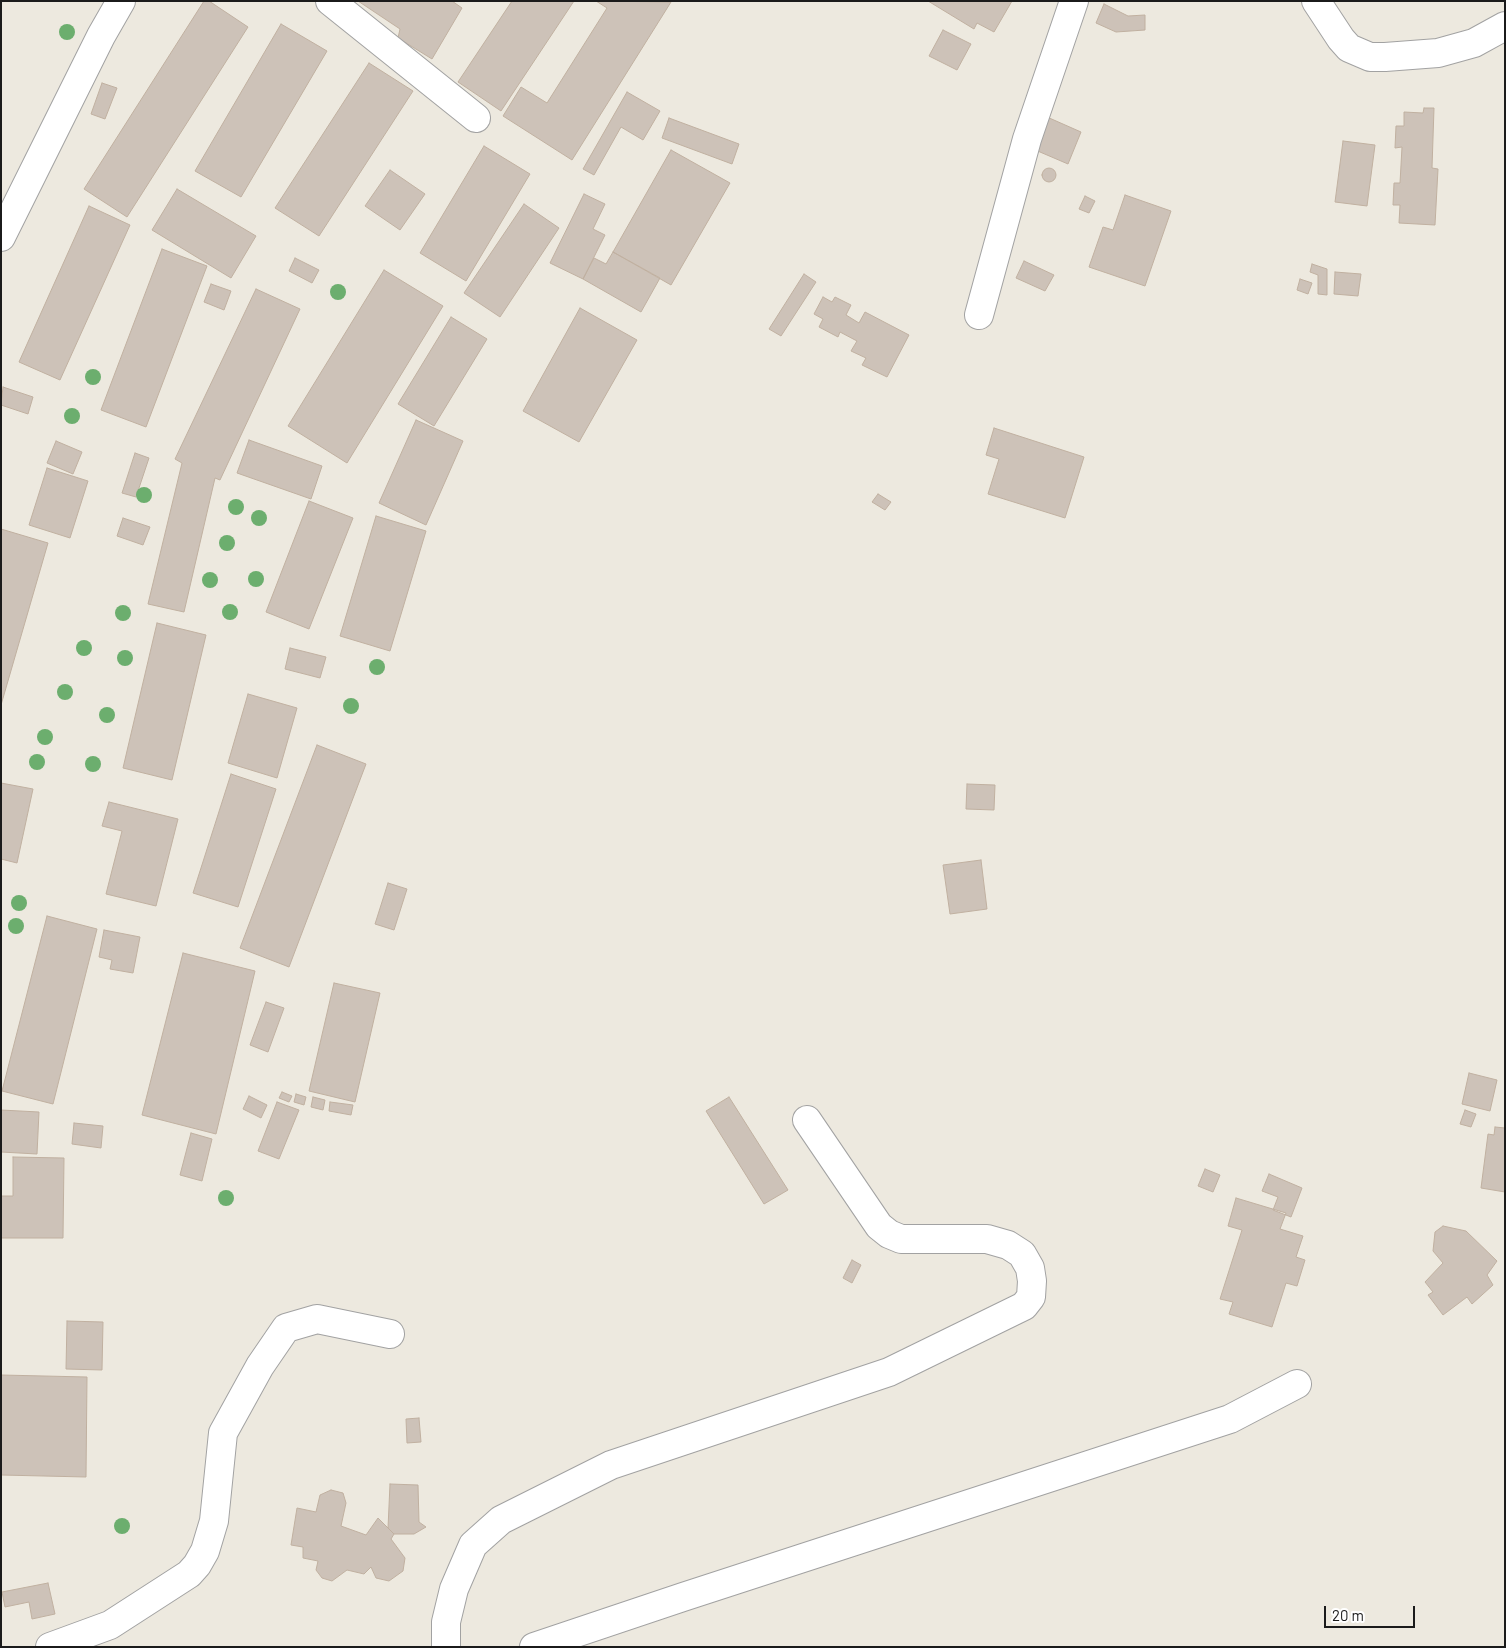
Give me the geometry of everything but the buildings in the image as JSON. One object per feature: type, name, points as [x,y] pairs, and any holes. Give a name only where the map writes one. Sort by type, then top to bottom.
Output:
[{"type":"street","points":[[1,237],[101,36],[121,1]]},
{"type":"street","points":[[330,1],[476,118]]},
{"type":"street","points":[[979,315],[1027,139],[1074,1]]},
{"type":"street","points":[[1316,1],[1349,48],[1370,57],[1438,53],[1474,44],[1505,26]]},
{"type":"street","points":[[446,1647],[446,1622],[454,1589],[473,1545],[501,1520],[611,1465],[889,1372],[1024,1306],[1031,1297],[1032,1281],[1030,1268],[1022,1254],[1008,1246],[987,1239],[902,1239],[890,1234],[879,1226],[807,1120]]},
{"type":"street","points":[[50,1647],[110,1625],[189,1574],[198,1565],[205,1551],[214,1521],[223,1433],[260,1366],[286,1328],[317,1319],[390,1334]]},
{"type":"street","points":[[534,1647],[683,1596],[1230,1419],[1297,1384]]}]
